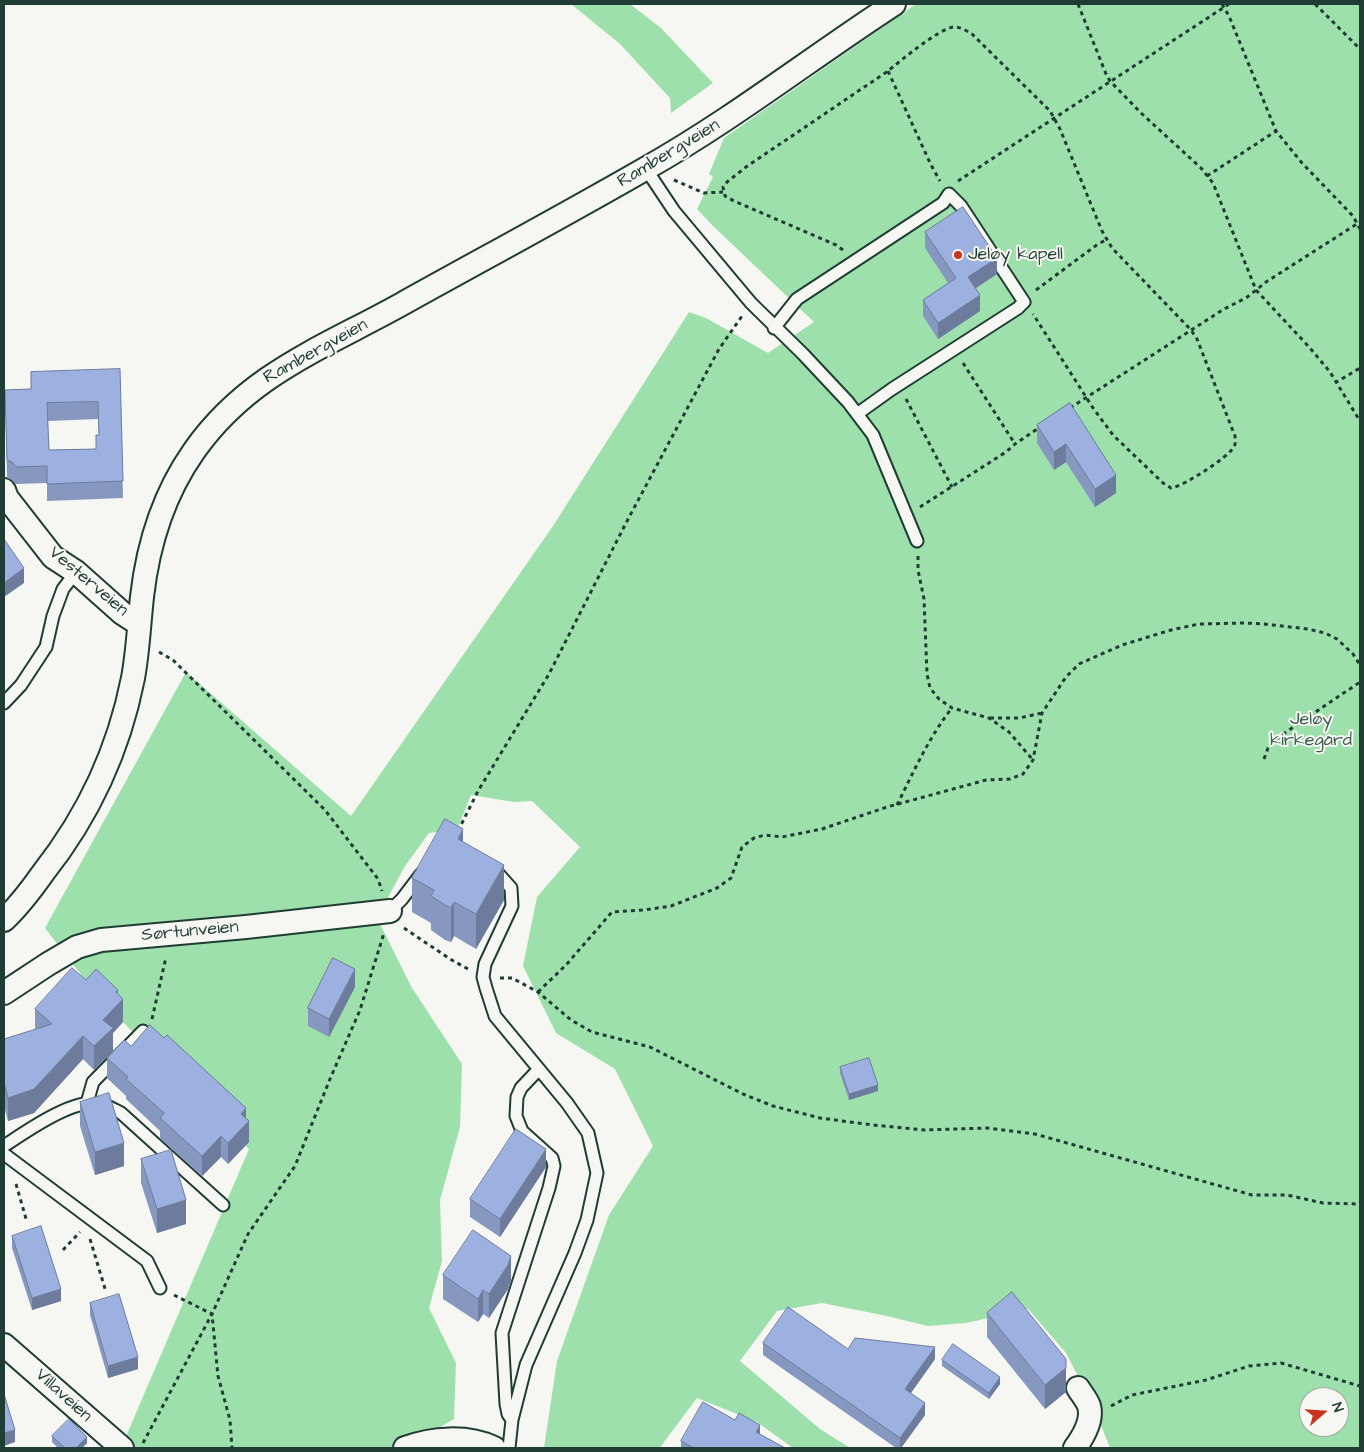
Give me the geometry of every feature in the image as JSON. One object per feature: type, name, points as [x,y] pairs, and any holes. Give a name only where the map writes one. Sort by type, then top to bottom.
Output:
[{"type":"street","name":"Rambergveien","points":[[4,920],[18,907],[64,846],[104,773],[122,725],[134,674],[142,593],[152,540],[166,500],[196,448],[224,415],[255,387],[291,362],[387,312],[692,142],[743,109],[894,4]]},
{"type":"street","name":"Vesterveien","points":[[7,503],[53,556],[76,572],[122,612],[138,632]]},
{"type":"street","name":"Sørtunveien","points":[[4,993],[48,964],[84,945],[101,940],[390,911]]},
{"type":"street","name":"Villaveien","points":[[4,1344],[122,1448]]},
{"type":"street","points":[[1075,1448],[1084,1434],[1090,1416],[1089,1405],[1078,1388]]},
{"type":"street","points":[[405,1448],[444,1439],[496,1448]]},
{"type":"lane","points":[[646,168],[674,211],[751,303],[848,402],[873,435],[917,540]]},
{"type":"lane","points":[[774,328],[797,299],[943,203],[949,194],[970,218],[1024,302],[1018,308],[856,414]]},
{"type":"lane","points":[[4,702],[21,685],[46,647],[53,616],[63,589],[76,572]]},
{"type":"lane","points":[[484,859],[502,876],[511,888],[512,906],[485,964],[483,977],[495,1016],[588,1133],[597,1173],[587,1220],[526,1365],[512,1420],[496,1448]]},
{"type":"lane","points":[[390,911],[402,900],[427,863]]},
{"type":"lane","points":[[87,1103],[93,1082],[143,1031]]},
{"type":"lane","points":[[512,1420],[508,1414],[506,1404],[502,1333],[549,1188],[554,1166],[552,1158],[522,1131],[516,1116],[517,1097],[521,1088],[538,1069]]},
{"type":"lane","points":[[160,1288],[147,1261],[5,1152],[63,1111],[87,1103],[104,1104],[121,1113],[223,1205]]},
{"type":"path","points":[[1078,4],[1102,66],[1110,81],[1213,183],[1256,290],[1305,342],[1330,372],[1360,422]]},
{"type":"path","points":[[888,71],[931,165],[949,194],[955,183],[1223,5],[1229,4]]},
{"type":"path","points":[[1315,4],[1360,48]]},
{"type":"path","points":[[1223,5],[1276,131],[1302,163],[1359,223],[1360,229]]},
{"type":"path","points":[[852,262],[843,249],[836,245],[725,196],[723,187],[740,172],[888,71],[942,31],[957,27],[972,34],[1050,111],[1055,118],[1106,240],[1192,330],[1197,339],[1236,442],[1229,452],[1186,483],[1171,488],[1162,484],[1114,435],[1086,398],[1024,302],[1031,293],[1106,240]]},
{"type":"path","points":[[1207,176],[1276,131]]},
{"type":"path","points":[[646,168],[704,194],[723,192]]},
{"type":"path","points":[[1064,412],[1359,223]]},
{"type":"path","points":[[456,836],[478,791],[549,674],[626,523],[720,349],[751,303]]},
{"type":"path","points":[[955,350],[1015,444]]},
{"type":"path","points":[[1336,383],[1360,368]]},
{"type":"path","points":[[899,385],[952,487]]},
{"type":"path","points":[[907,516],[1006,452],[1042,426]]},
{"type":"path","points":[[917,540],[918,570],[924,600],[927,674],[930,688],[939,699],[952,708],[989,718],[1019,718],[1042,713]]},
{"type":"path","points":[[538,992],[566,965],[612,912],[671,906],[717,888],[730,878],[742,847],[754,838],[765,834],[782,837],[822,829],[896,805],[986,780],[1010,780],[1023,774],[1033,760],[1042,713],[1066,677],[1079,664],[1122,644],[1199,624],[1264,624],[1325,633],[1337,639],[1353,654],[1360,665]]},
{"type":"path","points":[[138,632],[173,660],[325,810],[378,879],[390,911],[402,927],[450,959],[483,977],[512,978],[538,992],[553,1002],[571,1020],[592,1032],[650,1047],[743,1094],[773,1106],[820,1118],[925,1130],[987,1128],[1035,1134],[1252,1195],[1287,1195],[1323,1203],[1360,1204]]},
{"type":"path","points":[[1264,759],[1268,748],[1280,736],[1360,682]]},
{"type":"path","points":[[896,805],[925,748],[952,708]]},
{"type":"path","points":[[989,718],[1009,732],[1033,760]]},
{"type":"path","points":[[141,1448],[212,1314],[248,1234],[295,1166],[360,1010],[390,911]]},
{"type":"path","points":[[143,1031],[152,1022],[162,981],[170,934]]},
{"type":"path","points":[[5,1152],[28,1222]]},
{"type":"path","points":[[81,1212],[106,1292]]},
{"type":"path","points":[[63,1250],[86,1226]]},
{"type":"path","points":[[160,1288],[212,1314]]},
{"type":"path","points":[[212,1314],[218,1376],[230,1420],[232,1448]]},
{"type":"path","points":[[1090,1416],[1132,1395],[1206,1380],[1249,1366],[1280,1363],[1360,1386]]},
{"type":"green space","points":[[571,4],[630,4],[661,28],[713,83],[671,113],[670,98],[620,44]]},
{"type":"green space","name":"Jeløy kirkegård","points":[[916,4],[1360,4],[1360,1448],[1110,1448],[1092,1403],[1066,1353],[1028,1309],[966,1323],[928,1326],[822,1303],[777,1311],[740,1361],[820,1429],[850,1448],[793,1448],[757,1422],[697,1398],[661,1446],[662,1448],[544,1448],[557,1361],[609,1215],[653,1146],[615,1069],[556,1033],[523,966],[537,897],[580,847],[532,801],[514,802],[471,795],[457,830],[429,833],[405,866],[377,918],[412,988],[462,1064],[460,1127],[440,1200],[442,1261],[429,1308],[456,1363],[454,1419],[430,1433],[391,1448],[121,1448],[249,1149],[99,998],[45,928],[186,672],[351,816],[553,526],[689,312],[706,318],[768,353],[814,322],[697,209],[713,177],[709,174],[724,138]]},
{"type":"building","points":[[963,207],[997,258],[968,277],[980,295],[938,323],[923,300],[956,278],[925,232]]},
{"type":"building","points":[[120,369],[123,481],[47,484],[47,466],[16,467],[7,460],[5,390],[31,389],[31,372]],"holes":[[[98,402],[99,435],[96,435],[96,449],[49,450],[47,403]]]},
{"type":"building","points":[[1070,403],[1116,475],[1095,489],[1066,444],[1054,452],[1037,425]]},
{"type":"building","points":[[4,539],[24,568],[4,583]]},
{"type":"building","points":[[445,819],[463,829],[458,839],[504,865],[476,914],[454,902],[451,908],[445,905],[431,896],[434,890],[412,878]]},
{"type":"building","points":[[333,958],[355,969],[329,1019],[308,1008]]},
{"type":"building","points":[[72,968],[86,980],[96,969],[118,990],[116,992],[123,999],[103,1020],[113,1028],[94,1046],[83,1036],[34,1089],[8,1098],[4,1083],[4,1039],[52,1024],[35,1009]]},
{"type":"building","points":[[150,1025],[164,1038],[167,1035],[246,1108],[241,1114],[249,1121],[228,1143],[221,1136],[202,1156],[160,1118],[164,1113],[126,1079],[128,1077],[107,1058],[124,1040],[131,1046]]},
{"type":"building","points":[[869,1058],[878,1085],[849,1094],[840,1067]]},
{"type":"building","points":[[109,1093],[124,1143],[95,1152],[80,1102]]},
{"type":"building","points":[[516,1129],[546,1149],[500,1219],[470,1199]]},
{"type":"building","points":[[171,1150],[186,1200],[157,1209],[141,1159]]},
{"type":"building","points":[[41,1226],[61,1289],[32,1298],[12,1236]]},
{"type":"building","points":[[473,1230],[511,1256],[508,1265],[489,1294],[483,1290],[478,1299],[443,1275]]},
{"type":"building","points":[[1012,1292],[1066,1359],[1066,1368],[1045,1385],[987,1313]]},
{"type":"building","points":[[119,1294],[138,1357],[108,1366],[90,1303]]},
{"type":"building","points":[[788,1307],[848,1349],[855,1338],[935,1347],[905,1389],[925,1403],[900,1438],[763,1343]]},
{"type":"building","points":[[953,1344],[1000,1377],[989,1393],[942,1360]]},
{"type":"building","points":[[4,1394],[15,1430],[4,1433]]},
{"type":"building","points":[[703,1402],[735,1420],[739,1413],[760,1425],[756,1432],[785,1448],[694,1448],[681,1441]]},
{"type":"building","points":[[69,1419],[87,1437],[76,1448],[65,1448],[52,1436]]},
{"type":"place","name":"Jeløy kapell","points":[[958,255]]}]
